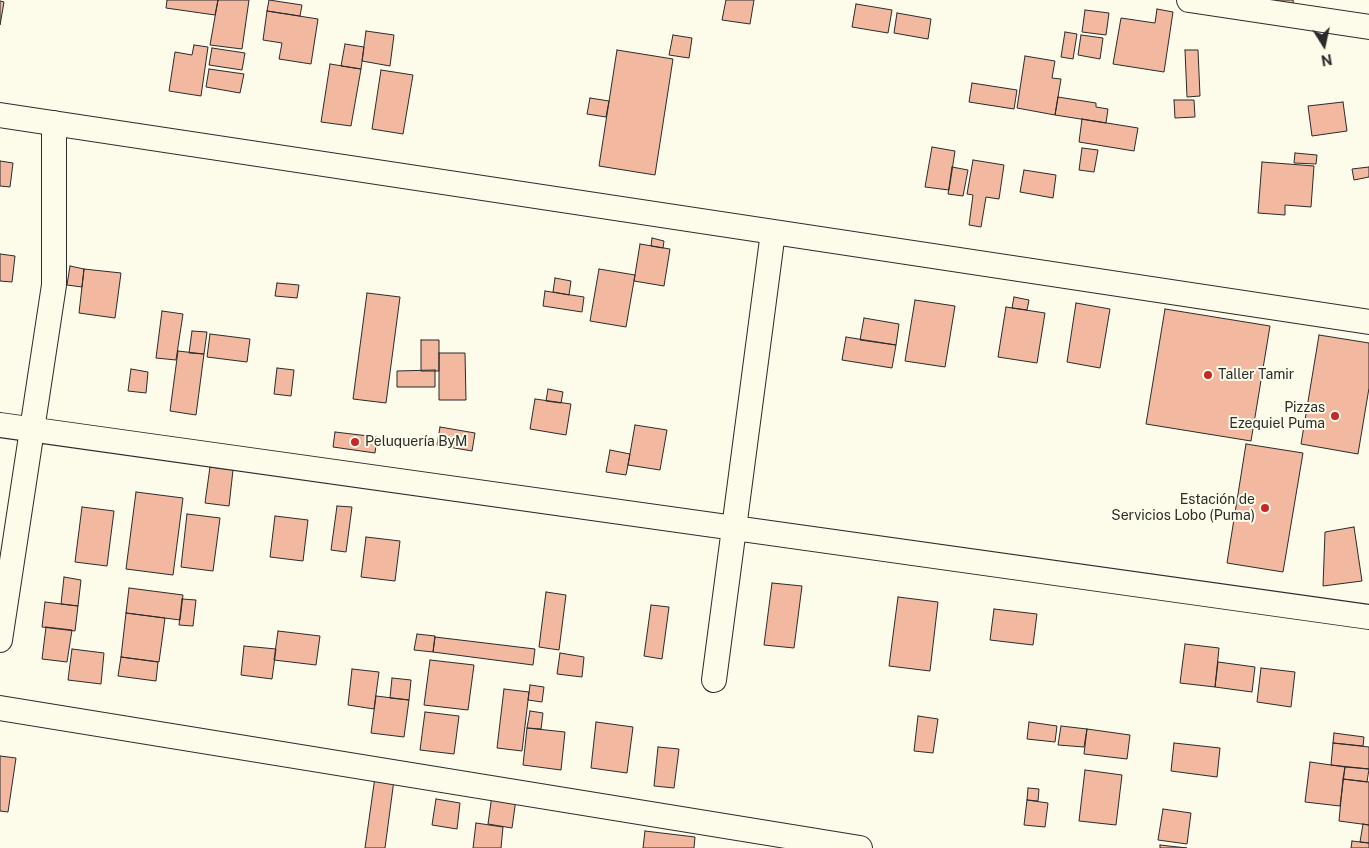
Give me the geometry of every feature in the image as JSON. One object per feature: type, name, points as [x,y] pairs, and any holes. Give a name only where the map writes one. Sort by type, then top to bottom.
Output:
[{"type":"street","points":[[1190,0],[1369,27]]},
{"type":"street","points":[[0,115],[1369,322]]},
{"type":"street","points":[[0,640],[54,285],[54,123]]},
{"type":"street","points":[[714,680],[772,232]]},
{"type":"street","points":[[0,425],[1369,617]]},
{"type":"street","points":[[0,708],[860,848]]},
{"type":"building","points":[[167,0],[218,0],[215,15],[166,8]]},
{"type":"building","points":[[218,0],[249,0],[242,49],[210,45]]},
{"type":"building","points":[[269,0],[302,5],[300,16],[267,11]]},
{"type":"building","points":[[726,0],[754,0],[750,24],[722,20]]},
{"type":"building","points":[[1273,0],[1293,0],[1294,8],[1274,10]]},
{"type":"building","points":[[0,1],[4,2],[0,25]]},
{"type":"building","points":[[856,4],[892,10],[888,33],[852,27]]},
{"type":"building","points":[[1157,9],[1173,12],[1164,72],[1113,64],[1121,18],[1155,23]]},
{"type":"building","points":[[1085,10],[1109,13],[1106,35],[1082,32]]},
{"type":"building","points":[[267,11],[318,19],[311,64],[279,59],[282,43],[263,40]]},
{"type":"building","points":[[897,13],[931,19],[928,39],[894,33]]},
{"type":"building","points":[[366,31],[394,35],[390,66],[362,61]]},
{"type":"building","points":[[1065,32],[1077,34],[1073,59],[1061,57]]},
{"type":"building","points":[[673,35],[692,38],[689,58],[669,55]]},
{"type":"building","points":[[1081,35],[1103,38],[1100,59],[1078,55]]},
{"type":"building","points":[[345,44],[364,47],[361,69],[341,66]]},
{"type":"building","points":[[194,45],[208,47],[201,96],[169,91],[175,52],[192,55]]},
{"type":"building","points":[[212,48],[245,53],[242,70],[209,65]]},
{"type":"building","points":[[617,50],[673,59],[655,175],[599,166]]},
{"type":"building","points":[[1185,50],[1198,50],[1200,96],[1187,97]]},
{"type":"building","points":[[1025,56],[1055,61],[1052,78],[1061,79],[1055,115],[1017,108]]},
{"type":"building","points":[[330,64],[361,69],[351,126],[321,122]]},
{"type":"building","points":[[209,69],[244,74],[240,93],[206,87]]},
{"type":"building","points":[[381,70],[413,75],[403,134],[372,129]]},
{"type":"building","points":[[972,83],[1017,90],[1014,109],[969,102]]},
{"type":"building","points":[[1058,97],[1096,103],[1096,107],[1108,109],[1106,123],[1055,115]]},
{"type":"building","points":[[590,98],[609,101],[606,117],[587,114]]},
{"type":"building","points":[[1174,100],[1194,100],[1195,117],[1175,118]]},
{"type":"building","points":[[1343,102],[1347,131],[1312,136],[1308,106]]},
{"type":"building","points":[[1082,119],[1138,128],[1134,151],[1079,142]]},
{"type":"building","points":[[932,147],[955,151],[949,190],[925,187]]},
{"type":"building","points":[[1082,148],[1098,150],[1094,172],[1079,170]]},
{"type":"building","points":[[1295,153],[1317,155],[1316,164],[1294,163]]},
{"type":"building","points":[[973,160],[1004,165],[999,199],[986,197],[981,227],[969,225],[973,195],[967,194]]},
{"type":"building","points":[[0,161],[13,163],[10,187],[0,186]]},
{"type":"building","points":[[1262,162],[1314,166],[1311,207],[1285,205],[1285,215],[1258,213]]},
{"type":"building","points":[[952,167],[968,170],[963,196],[948,194]]},
{"type":"building","points":[[1369,167],[1369,177],[1354,180],[1352,169]]},
{"type":"building","points":[[1024,170],[1056,175],[1053,198],[1020,192]]},
{"type":"building","points":[[652,238],[664,241],[663,248],[651,246]]},
{"type":"building","points":[[640,244],[670,249],[664,286],[634,281]]},
{"type":"building","points":[[0,254],[15,256],[12,282],[0,281]]},
{"type":"building","points":[[70,266],[84,269],[82,287],[67,285]]},
{"type":"building","points":[[84,269],[121,273],[115,318],[79,313]]},
{"type":"building","points":[[599,269],[635,275],[626,327],[590,321]]},
{"type":"building","points":[[555,278],[571,281],[569,295],[553,292]]},
{"type":"building","points":[[277,283],[299,285],[297,298],[275,296]]},
{"type":"building","points":[[545,291],[584,297],[582,312],[543,306]]},
{"type":"building","points":[[367,293],[400,297],[386,403],[353,399]]},
{"type":"building","points":[[1014,297],[1029,300],[1027,310],[1012,308]]},
{"type":"building","points":[[915,300],[955,306],[945,367],[905,361]]},
{"type":"building","points":[[1076,303],[1110,309],[1100,368],[1067,362]]},
{"type":"building","points":[[1006,307],[1045,313],[1037,363],[998,357]]},
{"type":"building","name":"Taller Tamir","points":[[1165,309],[1270,326],[1251,441],[1146,424]]},
{"type":"building","points":[[162,311],[183,314],[176,360],[156,358]]},
{"type":"building","points":[[864,318],[899,324],[896,345],[860,340]]},
{"type":"building","points":[[192,331],[207,332],[204,354],[189,353]]},
{"type":"building","points":[[210,334],[250,339],[247,362],[207,357]]},
{"type":"building","name":"Pizzas Ezequiel Puma","points":[[1319,335],[1369,343],[1369,388],[1358,454],[1301,444]]},
{"type":"building","points":[[846,337],[896,345],[892,368],[842,360]]},
{"type":"building","points":[[421,340],[439,340],[439,371],[421,371]]},
{"type":"building","points":[[178,351],[204,354],[196,415],[170,411]]},
{"type":"building","points":[[439,353],[465,353],[466,400],[439,400]]},
{"type":"building","points":[[277,368],[294,370],[291,396],[274,394]]},
{"type":"building","points":[[131,369],[148,372],[146,393],[128,391]]},
{"type":"building","points":[[435,370],[435,387],[397,387],[397,371]]},
{"type":"building","points":[[548,389],[563,392],[561,403],[546,401]]},
{"type":"building","points":[[535,399],[571,404],[566,435],[530,429]]},
{"type":"building","points":[[635,425],[667,430],[660,470],[628,465]]},
{"type":"building","points":[[440,427],[475,433],[472,451],[437,445]]},
{"type":"building","name":"Peluquería ByM","points":[[335,432],[377,437],[375,453],[333,447]]},
{"type":"building","name":"Estación de Servicios Lobo (Puma)","points":[[1246,444],[1303,453],[1283,572],[1227,563]]},
{"type":"building","points":[[610,450],[630,454],[626,475],[606,472]]},
{"type":"building","points":[[210,467],[233,470],[229,506],[205,503]]},
{"type":"building","points":[[136,492],[183,498],[173,575],[126,569]]},
{"type":"building","points":[[337,506],[352,507],[346,552],[331,550]]},
{"type":"building","points":[[82,507],[114,511],[107,566],[75,562]]},
{"type":"building","points":[[187,514],[220,518],[213,571],[181,567]]},
{"type":"building","points":[[275,516],[308,520],[303,561],[270,557]]},
{"type":"building","points":[[1354,527],[1362,581],[1323,586],[1325,532]]},
{"type":"building","points":[[366,537],[400,541],[395,581],[361,577]]},
{"type":"building","points":[[64,577],[81,580],[78,606],[61,604]]},
{"type":"building","points":[[772,583],[802,586],[794,648],[764,645]]},
{"type":"building","points":[[129,588],[183,595],[180,620],[126,613]]},
{"type":"building","points":[[546,592],[566,595],[559,650],[539,647]]},
{"type":"building","points":[[898,597],[938,602],[930,671],[889,666]]},
{"type":"building","points":[[182,599],[196,600],[193,626],[179,625]]},
{"type":"building","points":[[45,602],[78,606],[75,631],[42,627]]},
{"type":"building","points":[[651,605],[669,607],[662,659],[644,656]]},
{"type":"building","points":[[994,609],[1037,614],[1033,645],[990,640]]},
{"type":"building","points":[[126,613],[165,618],[159,662],[121,657]]},
{"type":"building","points":[[46,627],[72,630],[67,662],[42,659]]},
{"type":"building","points":[[278,631],[320,636],[316,665],[274,660]]},
{"type":"building","points":[[417,634],[435,636],[433,652],[414,650]]},
{"type":"building","points":[[435,637],[535,649],[533,665],[433,652]]},
{"type":"building","points":[[1185,644],[1219,648],[1215,687],[1180,683]]},
{"type":"building","points":[[244,646],[276,649],[272,679],[241,675]]},
{"type":"building","points":[[72,649],[104,653],[101,684],[68,680]]},
{"type":"building","points":[[560,653],[584,657],[582,677],[557,674]]},
{"type":"building","points":[[121,657],[158,662],[156,681],[118,676]]},
{"type":"building","points":[[430,660],[474,665],[468,710],[424,705]]},
{"type":"building","points":[[1218,662],[1255,667],[1252,692],[1215,687]]},
{"type":"building","points":[[1261,668],[1295,672],[1291,707],[1257,702]]},
{"type":"building","points":[[352,669],[379,672],[374,709],[348,705]]},
{"type":"building","points":[[392,678],[411,680],[409,700],[390,698]]},
{"type":"building","points":[[530,685],[544,687],[542,702],[528,700]]},
{"type":"building","points":[[504,689],[529,692],[522,751],[497,748]]},
{"type":"building","points":[[376,696],[409,700],[404,737],[371,733]]},
{"type":"building","points":[[530,711],[543,713],[541,729],[527,728]]},
{"type":"building","points":[[425,712],[459,716],[454,754],[420,750]]},
{"type":"building","points":[[918,716],[938,719],[933,753],[914,751]]},
{"type":"building","points":[[596,722],[633,727],[627,773],[591,768]]},
{"type":"building","points":[[1029,722],[1057,726],[1055,742],[1027,739]]},
{"type":"building","points":[[1061,726],[1087,729],[1084,747],[1058,745]]},
{"type":"building","points":[[527,728],[565,732],[561,770],[523,765]]},
{"type":"building","points":[[1087,729],[1130,735],[1127,759],[1084,754]]},
{"type":"building","points":[[1334,733],[1364,737],[1363,746],[1333,743]]},
{"type":"building","points":[[1174,743],[1220,748],[1217,777],[1171,771]]},
{"type":"building","points":[[1333,743],[1369,747],[1369,769],[1331,765]]},
{"type":"building","points":[[658,747],[679,749],[674,788],[654,786]]},
{"type":"building","points":[[0,756],[16,758],[8,812],[0,811]]},
{"type":"building","points":[[1310,762],[1345,767],[1340,806],[1305,802]]},
{"type":"building","points":[[1345,767],[1369,769],[1367,782],[1343,779]]},
{"type":"building","points":[[1085,770],[1122,775],[1116,825],[1079,821]]},
{"type":"building","points":[[375,777],[394,780],[385,848],[365,848]]},
{"type":"building","points":[[1343,779],[1369,782],[1369,825],[1339,821]]},
{"type":"building","points":[[1028,788],[1039,789],[1038,801],[1027,800]]},
{"type":"building","points":[[492,795],[516,799],[512,828],[488,824]]},
{"type":"building","points":[[436,799],[460,803],[457,829],[432,825]]},
{"type":"building","points":[[1027,800],[1048,803],[1045,827],[1024,825]]},
{"type":"building","points":[[1163,809],[1191,813],[1187,844],[1158,840]]},
{"type":"building","points":[[476,823],[503,827],[501,848],[473,848]]},
{"type":"building","points":[[1363,824],[1369,825],[1369,843],[1360,842]]},
{"type":"building","points":[[645,831],[695,837],[694,848],[643,848]]},
{"type":"building","points":[[1352,841],[1369,843],[1369,848],[1351,848]]},
{"type":"building","points":[[1160,845],[1187,848],[1160,848]]},
{"type":"place","name":"Taller Tamir","points":[[1208,375]]},
{"type":"place","name":"Pizzas Ezequiel Puma","points":[[1335,416]]},
{"type":"place","name":"Peluquería ByM","points":[[355,442]]},
{"type":"place","name":"Estación de Servicios Lobo (Puma)","points":[[1265,508]]}]
